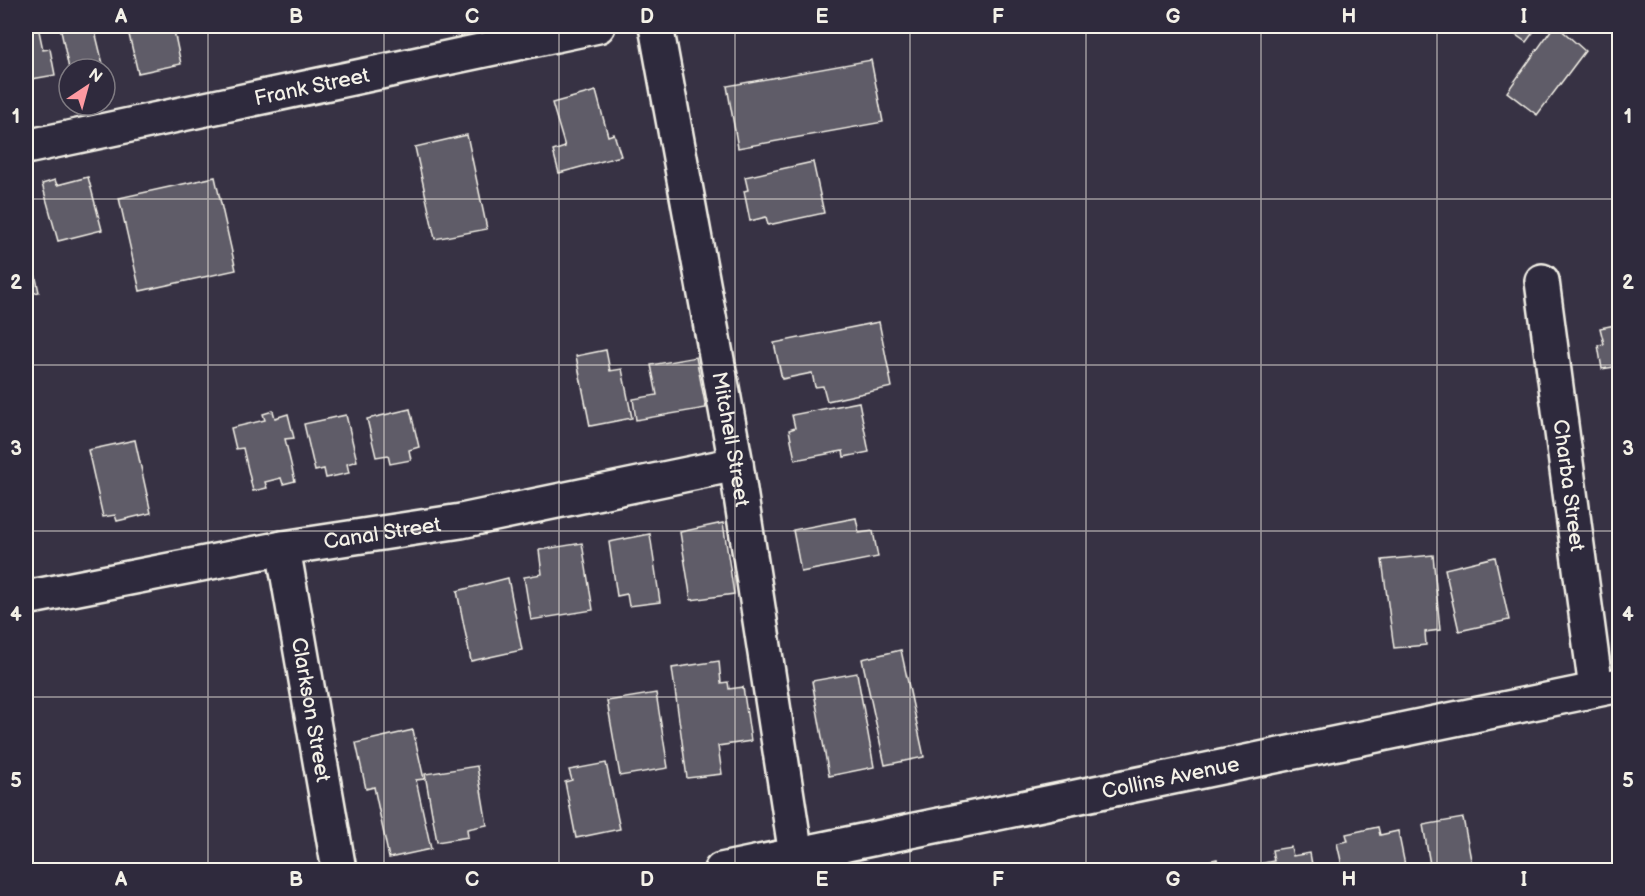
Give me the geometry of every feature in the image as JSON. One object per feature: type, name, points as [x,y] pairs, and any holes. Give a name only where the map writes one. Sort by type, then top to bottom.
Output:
[{"type":"street","name":"Frank Street","points":[[26,147],[598,26]]},
{"type":"street","name":"Mitchell Street","points":[[656,26],[736,464],[796,855]]},
{"type":"street","name":"Charba Street","points":[[1542,281],[1608,687]]},
{"type":"street","name":"Canal Street","points":[[26,598],[283,548],[461,521],[736,464]]},
{"type":"street","name":"Clarkson Street","points":[[283,548],[339,870]]},
{"type":"street","name":"Collins Avenue","points":[[721,870],[1608,687]]},
{"type":"building","points":[[26,26],[38,26],[43,50],[50,49],[55,75],[26,80]]},
{"type":"building","points":[[60,26],[100,26],[94,27],[101,57],[66,57]]},
{"type":"building","points":[[127,26],[173,26],[181,64],[138,73]]},
{"type":"building","points":[[1503,26],[1538,26],[1526,42]]},
{"type":"building","points":[[1554,26],[1557,26],[1585,51],[1537,115],[1507,92]]},
{"type":"building","points":[[871,60],[883,122],[738,148],[727,86]]},
{"type":"building","points":[[596,91],[608,136],[614,134],[621,156],[559,173],[553,151],[565,147],[552,103]]},
{"type":"building","points":[[467,135],[487,229],[435,239],[415,147]]},
{"type":"building","points":[[813,162],[824,213],[768,225],[766,217],[750,221],[744,191],[748,190],[745,177]]},
{"type":"building","points":[[88,177],[102,230],[58,241],[42,184],[55,180],[57,185]]},
{"type":"building","points":[[215,177],[236,270],[140,291],[119,198]]},
{"type":"building","points":[[26,232],[39,292],[26,295]]},
{"type":"building","points":[[879,322],[892,387],[827,401],[823,386],[815,387],[812,373],[782,379],[774,343]]},
{"type":"building","points":[[1620,324],[1620,366],[1602,369],[1598,345],[1604,344],[1600,328]]},
{"type":"building","points":[[606,350],[610,371],[622,369],[632,418],[590,426],[576,356]]},
{"type":"building","points":[[696,357],[706,408],[636,420],[633,399],[657,395],[651,365]]},
{"type":"building","points":[[859,402],[869,452],[844,457],[843,451],[795,460],[789,430],[795,428],[792,415]]},
{"type":"building","points":[[410,409],[419,447],[409,450],[411,460],[390,464],[388,455],[376,457],[367,419]]},
{"type":"building","points":[[273,411],[275,418],[288,414],[294,438],[285,439],[295,481],[283,484],[281,478],[265,482],[267,488],[253,491],[243,448],[236,449],[231,428],[265,420],[263,414]]},
{"type":"building","points":[[346,415],[357,461],[347,464],[349,473],[326,478],[324,469],[315,471],[304,424]]},
{"type":"building","points":[[135,440],[151,513],[117,521],[115,515],[103,517],[88,450]]},
{"type":"building","points":[[856,518],[859,533],[873,531],[878,557],[801,572],[793,530]]},
{"type":"building","points":[[723,523],[734,594],[691,600],[680,532]]},
{"type":"building","points":[[650,534],[660,602],[629,606],[627,594],[617,596],[609,542]]},
{"type":"building","points":[[582,543],[593,610],[531,620],[524,577],[542,574],[539,550]]},
{"type":"building","points":[[1433,555],[1440,630],[1425,632],[1426,645],[1394,648],[1382,560]]},
{"type":"building","points":[[1495,557],[1509,620],[1459,631],[1445,569]]},
{"type":"building","points":[[508,578],[522,650],[471,661],[457,591]]},
{"type":"building","points":[[901,650],[924,757],[885,765],[862,659]]},
{"type":"building","points":[[719,661],[721,683],[728,682],[729,689],[743,687],[751,741],[718,746],[722,774],[687,778],[672,668]]},
{"type":"building","points":[[857,673],[874,767],[829,776],[812,681]]},
{"type":"building","points":[[656,693],[668,768],[620,776],[607,701]]},
{"type":"building","points":[[413,730],[424,779],[416,780],[431,849],[389,858],[374,787],[366,789],[356,743]]},
{"type":"building","points":[[606,763],[620,829],[576,838],[565,782],[572,780],[569,770]]},
{"type":"building","points":[[477,766],[487,825],[467,829],[468,837],[437,842],[425,774]]},
{"type":"building","points":[[1463,818],[1473,870],[1431,870],[1423,825]]},
{"type":"building","points":[[1378,827],[1380,835],[1398,831],[1406,870],[1343,870],[1337,843],[1348,841],[1346,834]]},
{"type":"building","points":[[1291,847],[1293,856],[1310,853],[1313,870],[1259,870],[1258,864],[1274,861],[1272,850]]},
{"type":"building","points":[[1217,859],[1219,870],[1196,870],[1195,864]]}]
